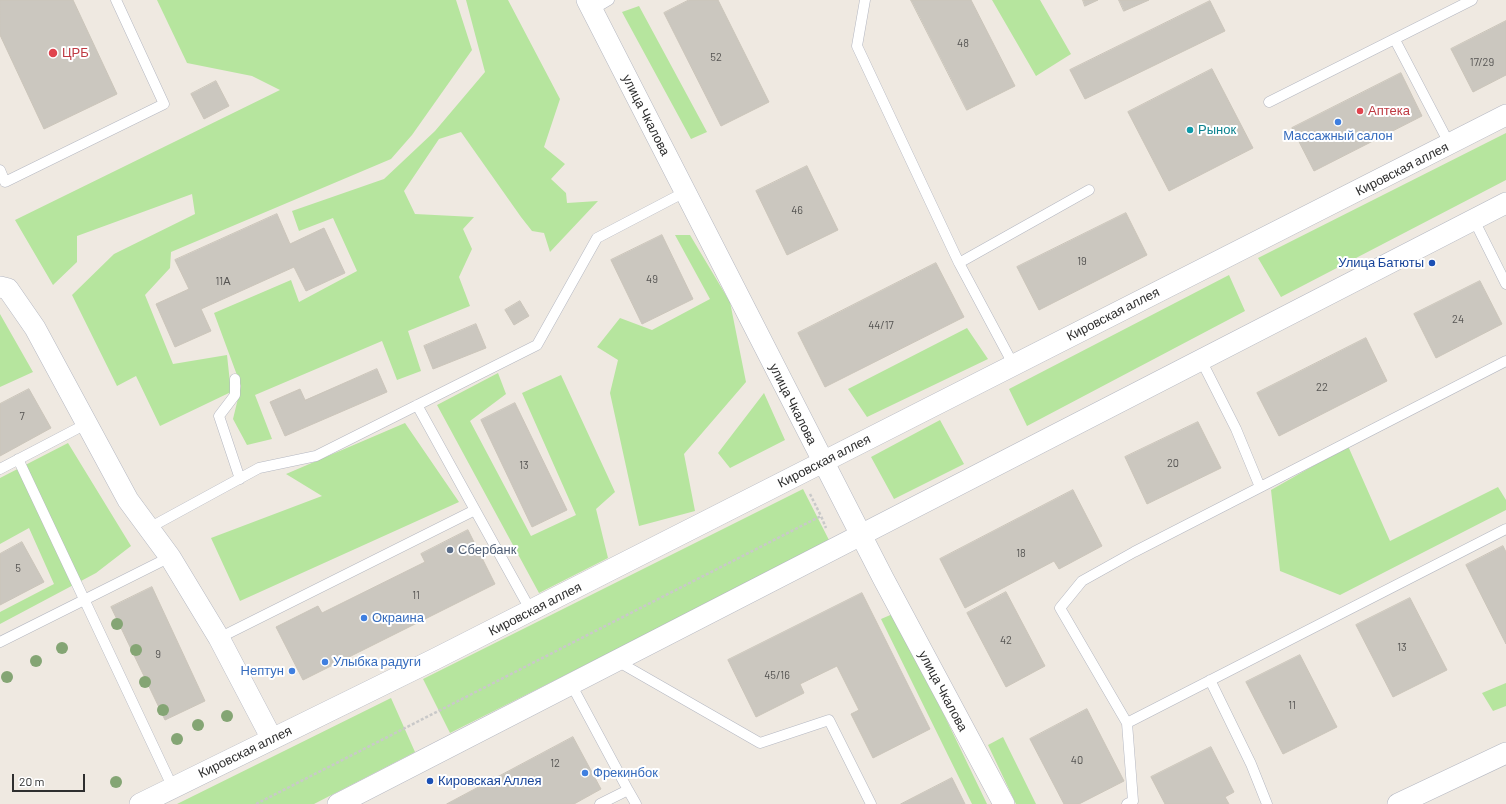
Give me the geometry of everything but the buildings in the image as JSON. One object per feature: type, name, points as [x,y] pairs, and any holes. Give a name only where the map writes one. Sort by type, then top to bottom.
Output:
[{"type":"street","name":"улица Чкалова","points":[[596,3],[685,192],[861,535],[1004,804]]},
{"type":"street","name":"Кировская аллея","points":[[140,804],[531,611],[1013,364],[1450,145],[1506,115]]},
{"type":"street","points":[[338,804],[1506,203]]},
{"type":"street","points":[[0,287],[8,289],[35,328],[128,500],[170,557],[219,638],[272,739]]},
{"type":"street","points":[[1398,804],[1506,753]]},
{"type":"lane","points":[[0,170],[3,184],[164,104],[116,0]]},
{"type":"lane","points":[[865,0],[857,46],[959,263],[1013,364]]},
{"type":"lane","points":[[1269,102],[1472,0]]},
{"type":"lane","points":[[1395,40],[1450,145]]},
{"type":"lane","points":[[959,263],[1089,190]]},
{"type":"lane","points":[[149,528],[259,468],[316,456],[537,344],[597,238],[685,192]]},
{"type":"lane","points":[[1474,220],[1506,284]]},
{"type":"lane","points":[[1201,360],[1236,429],[1260,487]]},
{"type":"lane","points":[[1132,803],[1127,723],[1060,608],[1082,582],[1134,552],[1506,361]]},
{"type":"lane","points":[[235,379],[234,395],[219,416],[240,479]]},
{"type":"lane","points":[[417,405],[531,611]]},
{"type":"lane","points":[[0,469],[86,424]]},
{"type":"lane","points":[[18,459],[173,788]]},
{"type":"lane","points":[[219,638],[475,510]]},
{"type":"lane","points":[[1127,723],[1506,529]]},
{"type":"lane","points":[[0,642],[170,557]]},
{"type":"lane","points":[[617,661],[760,743],[829,720],[871,804]]},
{"type":"lane","points":[[1210,680],[1252,764],[1267,804]]},
{"type":"lane","points":[[571,684],[636,804]]},
{"type":"lane","points":[[600,804],[628,790]]},
{"type":"path","points":[[256,804],[821,516],[835,548]]},
{"type":"green space","points":[[157,0],[456,0],[472,50],[412,135],[391,159],[171,252],[170,268],[145,295],[173,364],[227,355],[231,392],[160,426],[136,376],[117,386],[72,295],[114,254],[195,214],[192,194],[77,236],[77,262],[53,285],[15,220],[280,90],[252,76],[187,63]]},
{"type":"green space","points":[[466,0],[508,0],[560,99],[544,147],[565,164],[551,179],[566,193],[567,203],[598,201],[550,252],[544,233],[532,231],[461,132],[439,139],[404,191],[415,214],[474,217],[463,229],[472,249],[459,277],[470,306],[408,331],[421,371],[397,380],[382,341],[255,395],[272,439],[247,445],[233,419],[241,386],[214,313],[291,280],[299,302],[357,271],[333,218],[299,231],[292,211],[384,179],[435,131],[485,72]]},
{"type":"green space","points":[[992,0],[1040,0],[1071,54],[1036,76]]},
{"type":"green space","points":[[639,6],[707,132],[691,139],[622,12]]},
{"type":"green space","points":[[1506,133],[1506,180],[1281,297],[1258,258]]},
{"type":"green space","points":[[675,235],[690,235],[730,302],[746,382],[684,454],[695,511],[639,526],[610,393],[618,360],[597,347],[620,318],[652,330],[710,299]]},
{"type":"green space","points":[[1229,275],[1245,311],[1027,426],[1009,389]]},
{"type":"green space","points":[[0,314],[33,372],[0,387]]},
{"type":"green space","points":[[967,328],[988,359],[867,417],[848,389]]},
{"type":"green space","points":[[498,373],[506,394],[470,421],[531,536],[576,515],[522,393],[561,375],[615,492],[596,509],[608,558],[539,593],[437,405]]},
{"type":"green space","points":[[764,393],[785,440],[730,468],[718,453]]},
{"type":"green space","points":[[940,420],[964,464],[894,499],[871,457]]},
{"type":"green space","points":[[405,423],[459,502],[240,601],[211,538],[322,496],[286,474]]},
{"type":"green space","points":[[68,443],[131,546],[96,573],[0,624],[0,612],[54,584],[29,528],[0,544],[0,478]]},
{"type":"green space","points":[[1348,446],[1390,541],[1498,487],[1506,500],[1506,510],[1340,595],[1280,571],[1271,490]]},
{"type":"green space","points":[[803,489],[830,542],[450,733],[423,679]]},
{"type":"green space","points":[[895,613],[987,804],[972,804],[881,619]]},
{"type":"green space","points":[[1506,683],[1506,706],[1493,711],[1482,693]]},
{"type":"green space","points":[[391,698],[415,752],[314,804],[177,804]]},
{"type":"green space","points":[[1003,737],[1036,804],[1016,804],[988,745]]},
{"type":"place","name":"ЦРБ","points":[[53,53]]},
{"type":"place","name":"Аптека","points":[[1360,111]]},
{"type":"place","name":"Массажный салон","points":[[1338,122]]},
{"type":"place","name":"Рынок","points":[[1190,130]]},
{"type":"place","name":"Улица Батюты","points":[[1432,263]]},
{"type":"place","name":"Сбербанк","points":[[450,550]]},
{"type":"place","name":"Окраина","points":[[364,618]]},
{"type":"place","name":"Улыбка радуги","points":[[325,662]]},
{"type":"place","name":"Нептун","points":[[292,671]]},
{"type":"place","name":"Фрекинбок","points":[[585,773]]},
{"type":"place","name":"Кировская Аллея","points":[[430,781]]}]
